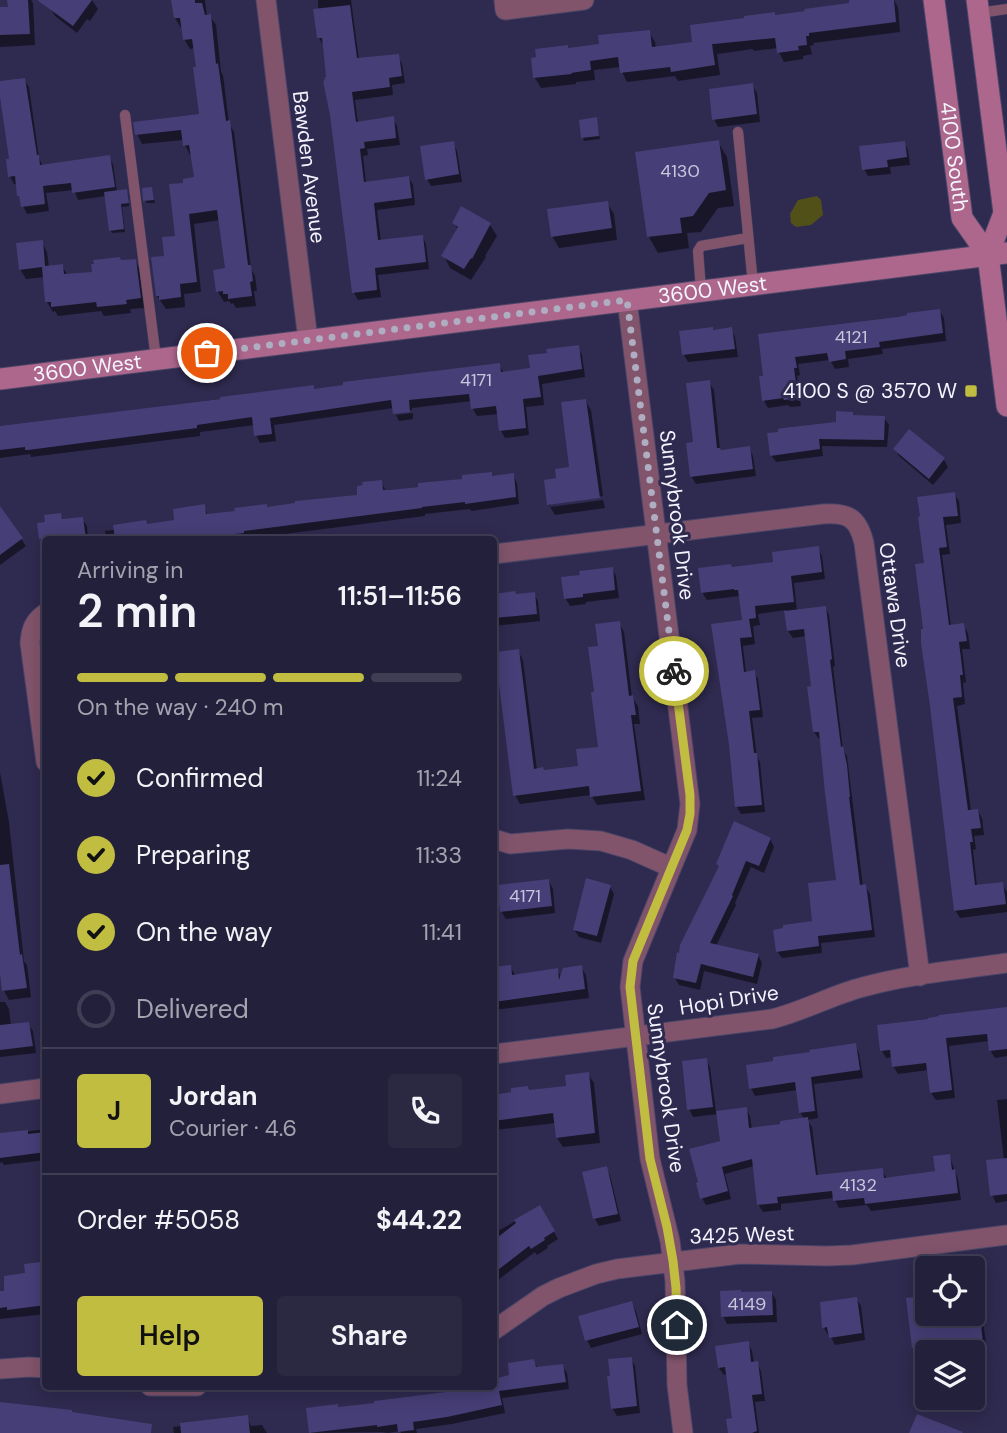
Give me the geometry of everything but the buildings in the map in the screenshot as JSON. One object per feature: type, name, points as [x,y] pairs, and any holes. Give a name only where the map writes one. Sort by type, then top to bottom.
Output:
[{"type":"street","name":"Bawden Avenue","points":[[266,0],[308,340]]},
{"type":"street","points":[[504,0],[505,10],[584,0]]},
{"type":"street","name":"4100 South","points":[[934,0],[962,218],[998,254]]},
{"type":"street","name":"4100 South","points":[[977,5],[1003,173],[1004,213],[998,254]]},
{"type":"street","name":"3600 West","points":[[0,379],[998,254]]},
{"type":"street","points":[[998,254],[1007,406]]},
{"type":"street","name":"Sunnybrook Drive","points":[[627,300],[690,804],[687,830],[631,968],[630,987],[650,1159],[673,1261],[677,1309],[677,1385],[683,1433]]},
{"type":"street","name":"Ottawa Drive","points":[[497,554],[833,513],[852,519],[858,525],[864,543],[920,976]]},
{"type":"street","points":[[42,616],[33,625],[30,643],[42,732]]},
{"type":"street","points":[[497,840],[510,844],[568,839],[601,841],[632,850],[670,867]]},
{"type":"street","name":"Hopi Drive","points":[[497,1054],[772,1019],[799,1012],[862,987],[1007,963]]},
{"type":"street","points":[[0,1094],[42,1089]]},
{"type":"street","name":"3425 West","points":[[497,1329],[543,1296],[578,1280],[617,1269],[754,1254],[852,1255],[1007,1235]]},
{"type":"street","points":[[0,1369],[42,1368]]},
{"type":"lane","points":[[977,5],[1007,9]]},
{"type":"lane","points":[[125,115],[156,359]]},
{"type":"lane","points":[[738,132],[753,284]]},
{"type":"lane","points":[[701,290],[698,251],[701,246],[748,238]]},
{"type":"shaded area","points":[[817,196],[821,200],[823,215],[811,225],[796,227],[791,223],[790,214],[798,200]]},
{"type":"way so far","points":[[207,353],[627,300],[674,671]]},
{"type":"place","name":"4100 S @ 3570 W","points":[[971,391]]},
{"type":"route","points":[[674,671],[690,795],[689,823],[633,961],[630,987],[650,1159],[673,1261],[677,1325]]}]
